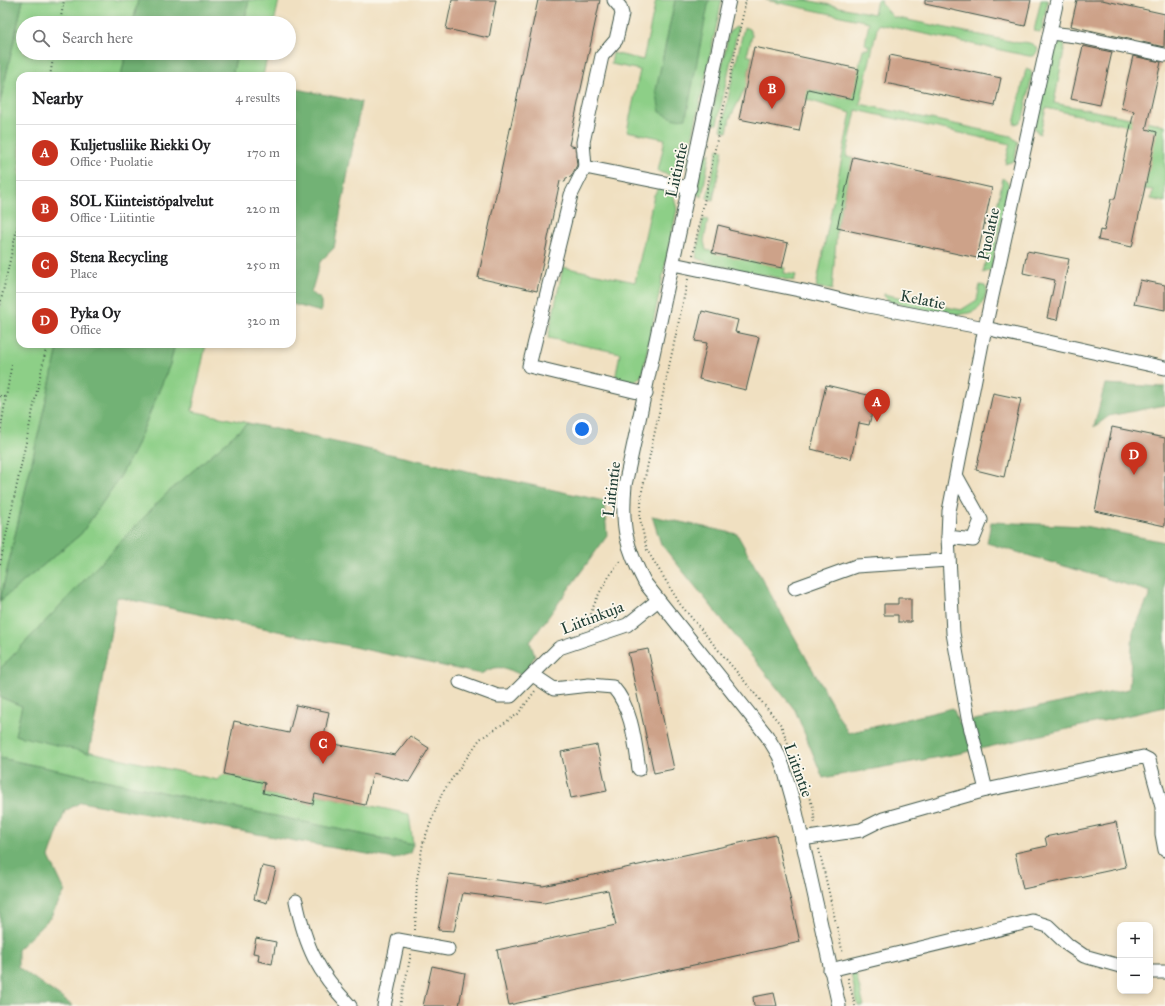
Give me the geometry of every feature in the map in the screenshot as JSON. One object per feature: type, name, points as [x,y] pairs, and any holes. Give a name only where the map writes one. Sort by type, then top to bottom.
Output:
[{"type":"street","points":[[614,0],[620,7],[622,14],[616,40],[602,56],[583,142],[585,167],[571,195],[529,366],[646,394]]},
{"type":"street","name":"Liitintie","points":[[730,0],[646,394],[625,485],[623,506],[625,536],[631,556],[645,584],[657,601],[767,736],[779,756],[784,769],[802,839],[839,1006]]},
{"type":"street","name":"Puolatie","points":[[986,790],[968,718],[953,633],[948,536],[949,511],[957,477],[985,328],[1057,0]]},
{"type":"street","points":[[1050,33],[1076,36],[1165,55]]},
{"type":"street","points":[[585,167],[690,188]]},
{"type":"street","name":"Kelatie","points":[[673,264],[858,304],[985,328],[1165,368]]},
{"type":"street","points":[[948,536],[973,540],[981,520],[957,477]]},
{"type":"street","points":[[795,588],[856,566],[949,560]]},
{"type":"street","name":"Liitinkuja","points":[[460,682],[498,696],[511,696],[537,679],[559,648],[628,625],[657,601]]},
{"type":"street","points":[[537,679],[554,689],[588,685],[613,687],[622,698],[636,745],[639,770]]},
{"type":"street","points":[[802,839],[861,830],[883,820],[986,790],[1143,757],[1149,760],[1162,807],[1162,834],[1165,850]]},
{"type":"street","points":[[296,901],[309,950],[332,987],[350,1006]]},
{"type":"street","points":[[830,970],[1032,921],[1048,926],[1068,945],[1084,956],[1117,965]]},
{"type":"street","points":[[384,1006],[398,940],[448,949]]},
{"type":"street","points":[[1153,972],[1165,972]]},
{"type":"path","points":[[61,16],[64,0]]},
{"type":"path","points":[[746,0],[691,268],[642,491],[640,519],[647,550],[680,604],[781,726],[793,755]]},
{"type":"path","points":[[51,72],[53,60]]},
{"type":"path","points":[[0,305],[16,233]]},
{"type":"path","points":[[0,564],[46,348]]},
{"type":"path","points":[[0,433],[12,362]]},
{"type":"path","points":[[0,396],[5,397]]},
{"type":"path","points":[[592,636],[589,622],[594,603],[621,559],[647,550]]},
{"type":"path","points":[[400,1006],[413,943],[417,879],[423,843],[442,793],[480,739],[518,714],[537,679]]},
{"type":"path","points":[[796,763],[813,807],[816,837],[855,1006]]},
{"type":"green space","points":[[0,0],[23,0],[19,16],[16,16],[16,31],[0,103]]},
{"type":"green space","points":[[23,0],[138,0],[135,16],[19,16]]},
{"type":"green space","points":[[138,0],[249,0],[246,16],[135,16]]},
{"type":"green space","points":[[249,0],[279,0],[276,16],[246,16]]},
{"type":"green space","points":[[656,0],[675,0],[656,90],[685,118],[709,0],[722,0],[686,167],[678,171],[677,177],[658,171],[665,139],[627,131],[640,70],[611,64],[613,53],[643,60]]},
{"type":"green space","points":[[675,0],[709,0],[686,118],[675,119],[660,112],[656,90]]},
{"type":"green space","points":[[766,0],[806,0],[874,14],[877,0],[882,0],[881,3],[893,17],[1019,43],[1027,42],[1035,46],[1038,50],[1034,56],[1029,56],[878,24],[860,104],[1011,136],[1018,142],[1014,161],[1005,164],[1010,144],[856,110],[846,157],[853,157],[837,228],[832,290],[816,287],[851,113],[805,99],[746,87],[730,118],[727,132],[721,130],[744,27],[749,29],[752,35],[747,55],[752,57],[748,77],[852,99],[863,49],[868,49],[869,46],[865,44],[869,22]]},
{"type":"green space","points":[[1041,0],[1048,0],[1042,30],[1040,32],[1034,31]]},
{"type":"green space","points":[[736,27],[738,28],[717,124],[713,124],[712,115],[729,32]]},
{"type":"green space","points":[[16,31],[16,60],[124,60],[122,72],[16,72],[16,348],[58,348],[0,600],[0,103]]},
{"type":"green space","points":[[1053,42],[1063,42],[1065,45],[1054,103],[1165,125],[1165,202],[1151,199],[1153,190],[1144,189],[1156,132],[1046,108],[1040,134],[1034,128]]},
{"type":"green space","points":[[124,60],[235,60],[233,72],[122,72]]},
{"type":"green space","points":[[235,60],[266,60],[264,72],[233,72]]},
{"type":"green space","points":[[1026,69],[1031,71],[1032,75],[1023,119],[1019,123],[1014,124]]},
{"type":"green space","points":[[296,89],[361,102],[334,248],[320,262],[311,293],[321,299],[321,312],[296,305]]},
{"type":"green space","points":[[718,149],[723,150],[713,200],[707,198]]},
{"type":"green space","points":[[710,153],[702,197],[696,193],[703,157]]},
{"type":"green space","points":[[1003,178],[1009,184],[991,270],[983,273]]},
{"type":"green space","points":[[660,187],[674,191],[677,209],[642,375],[633,384],[615,380],[620,353],[548,338],[563,267],[635,282],[654,195]]},
{"type":"green space","points":[[703,219],[708,220],[704,241],[706,250],[785,268],[784,273],[796,275],[794,281],[711,264],[696,258]]},
{"type":"green space","points":[[980,285],[985,286],[987,290],[985,296],[979,308],[966,314],[944,314],[932,312],[890,302],[884,296],[884,294],[961,310],[977,300]]},
{"type":"green space","points":[[58,348],[174,348],[170,364],[135,449],[120,477],[81,534],[0,601]]},
{"type":"green space","points":[[174,348],[205,348],[192,411],[248,423],[165,495],[0,669],[0,601],[81,534],[120,477],[135,449],[170,364]]},
{"type":"green space","points":[[1105,384],[1165,387],[1165,405],[1109,416],[1094,427]]},
{"type":"green space","points":[[248,423],[604,501],[607,536],[530,642],[535,656],[523,676],[502,668],[492,669],[481,674],[117,597],[89,753],[15,735],[22,706],[0,697],[0,669],[165,495]]},
{"type":"green space","points":[[652,516],[737,534],[848,733],[953,708],[959,723],[1129,689],[1133,632],[1151,592],[987,543],[991,522],[1084,526],[1165,542],[1165,707],[962,753],[823,778],[795,710],[661,544]]},
{"type":"green space","points":[[0,697],[22,706],[15,735],[217,780],[224,774],[265,783],[263,793],[313,804],[315,794],[409,814],[413,845],[0,758]]},
{"type":"green space","points":[[0,758],[413,845],[410,853],[395,859],[81,802],[65,811],[49,857],[65,891],[50,918],[18,949],[18,967],[73,1006],[0,1006]]},
{"type":"green space","points":[[855,970],[864,1006],[858,1006],[851,974]]},
{"type":"building","points":[[452,0],[496,0],[489,38],[446,29]]},
{"type":"building","points":[[538,0],[600,0],[569,145],[575,147],[577,165],[571,177],[566,178],[565,182],[560,181],[537,291],[478,278]]},
{"type":"building","points":[[925,0],[1031,0],[1025,26],[925,4]]},
{"type":"building","points":[[1077,0],[1102,0],[1165,14],[1164,47],[1071,26]]},
{"type":"building","points":[[1083,46],[1112,52],[1100,105],[1071,99]]},
{"type":"building","points":[[754,47],[859,69],[853,99],[808,89],[799,131],[739,119]]},
{"type":"building","points":[[890,55],[1001,78],[995,106],[885,83]]},
{"type":"building","points":[[1133,56],[1161,62],[1146,129],[1157,132],[1132,247],[1098,240],[1100,230],[1104,231],[1111,199],[1115,199],[1134,111],[1121,108]]},
{"type":"building","points":[[853,157],[992,188],[977,258],[837,228]]},
{"type":"building","points":[[718,225],[730,228],[729,230],[788,243],[782,268],[712,253]]},
{"type":"building","points":[[1027,251],[1069,259],[1057,320],[1047,318],[1055,280],[1023,273]]},
{"type":"building","points":[[1140,280],[1165,285],[1165,310],[1134,304]]},
{"type":"building","points":[[702,311],[738,320],[735,332],[759,337],[746,390],[699,379],[707,343],[695,341]]},
{"type":"building","points":[[826,385],[876,397],[869,425],[859,423],[851,459],[811,449]]},
{"type":"building","points":[[993,393],[1021,399],[1004,477],[976,470]]},
{"type":"building","points":[[1112,427],[1165,438],[1165,526],[1095,511]]},
{"type":"building","points":[[898,598],[911,598],[911,622],[898,622],[898,615],[884,615],[884,604],[898,604]]},
{"type":"building","points":[[648,649],[674,769],[654,773],[628,653]]},
{"type":"building","points":[[296,705],[329,712],[323,742],[395,755],[410,736],[429,748],[409,782],[373,773],[365,805],[315,794],[313,804],[263,793],[265,783],[224,774],[234,721],[289,733]]},
{"type":"building","points":[[597,745],[607,791],[571,798],[561,752]]},
{"type":"building","points":[[1116,822],[1126,867],[1023,889],[1015,853],[1047,846],[1045,837]]},
{"type":"building","points":[[776,835],[800,942],[509,1005],[497,950],[616,925],[608,890],[544,903],[463,893],[454,931],[438,930],[449,874],[543,886]]},
{"type":"building","points":[[262,866],[276,869],[267,903],[254,899]]},
{"type":"building","points":[[256,938],[276,942],[272,964],[258,961],[259,954],[253,953]]},
{"type":"building","points":[[432,966],[465,973],[459,1006],[423,1006]]},
{"type":"building","points":[[774,993],[777,1006],[754,1006],[753,997]]},
{"type":"place","name":"SOL Kiinteistöpalvelut","points":[[772,109]]},
{"type":"place","name":"Kuljetusliike Riekki Oy","points":[[877,422]]},
{"type":"place","name":"Pyka Oy","points":[[1134,475]]},
{"type":"place","name":"Stena Recycling","points":[[323,764]]}]
